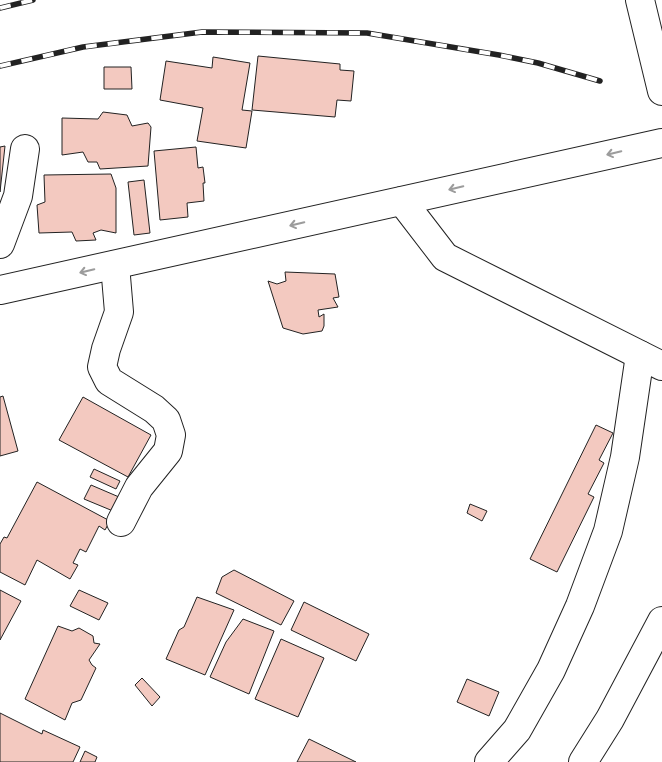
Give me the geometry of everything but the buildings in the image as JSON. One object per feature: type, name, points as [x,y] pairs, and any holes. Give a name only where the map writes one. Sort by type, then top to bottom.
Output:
[{"type":"street","points":[[640,0],[662,91]]},
{"type":"street","points":[[0,290],[662,143]]},
{"type":"street","points":[[0,244],[18,196],[25,149]]},
{"type":"street","points":[[402,200],[446,257],[651,361],[625,457],[608,531],[583,598],[546,678],[516,730],[489,762]]},
{"type":"street","points":[[115,265],[119,312],[102,367],[109,381],[154,409],[166,420],[171,435],[168,451],[139,487],[121,522]]},
{"type":"street","points":[[583,762],[610,719],[662,621]]},
{"type":"railway","points":[[0,8],[33,0]]},
{"type":"railway","points":[[0,66],[83,47],[202,32],[367,33],[538,63],[600,81]]}]
